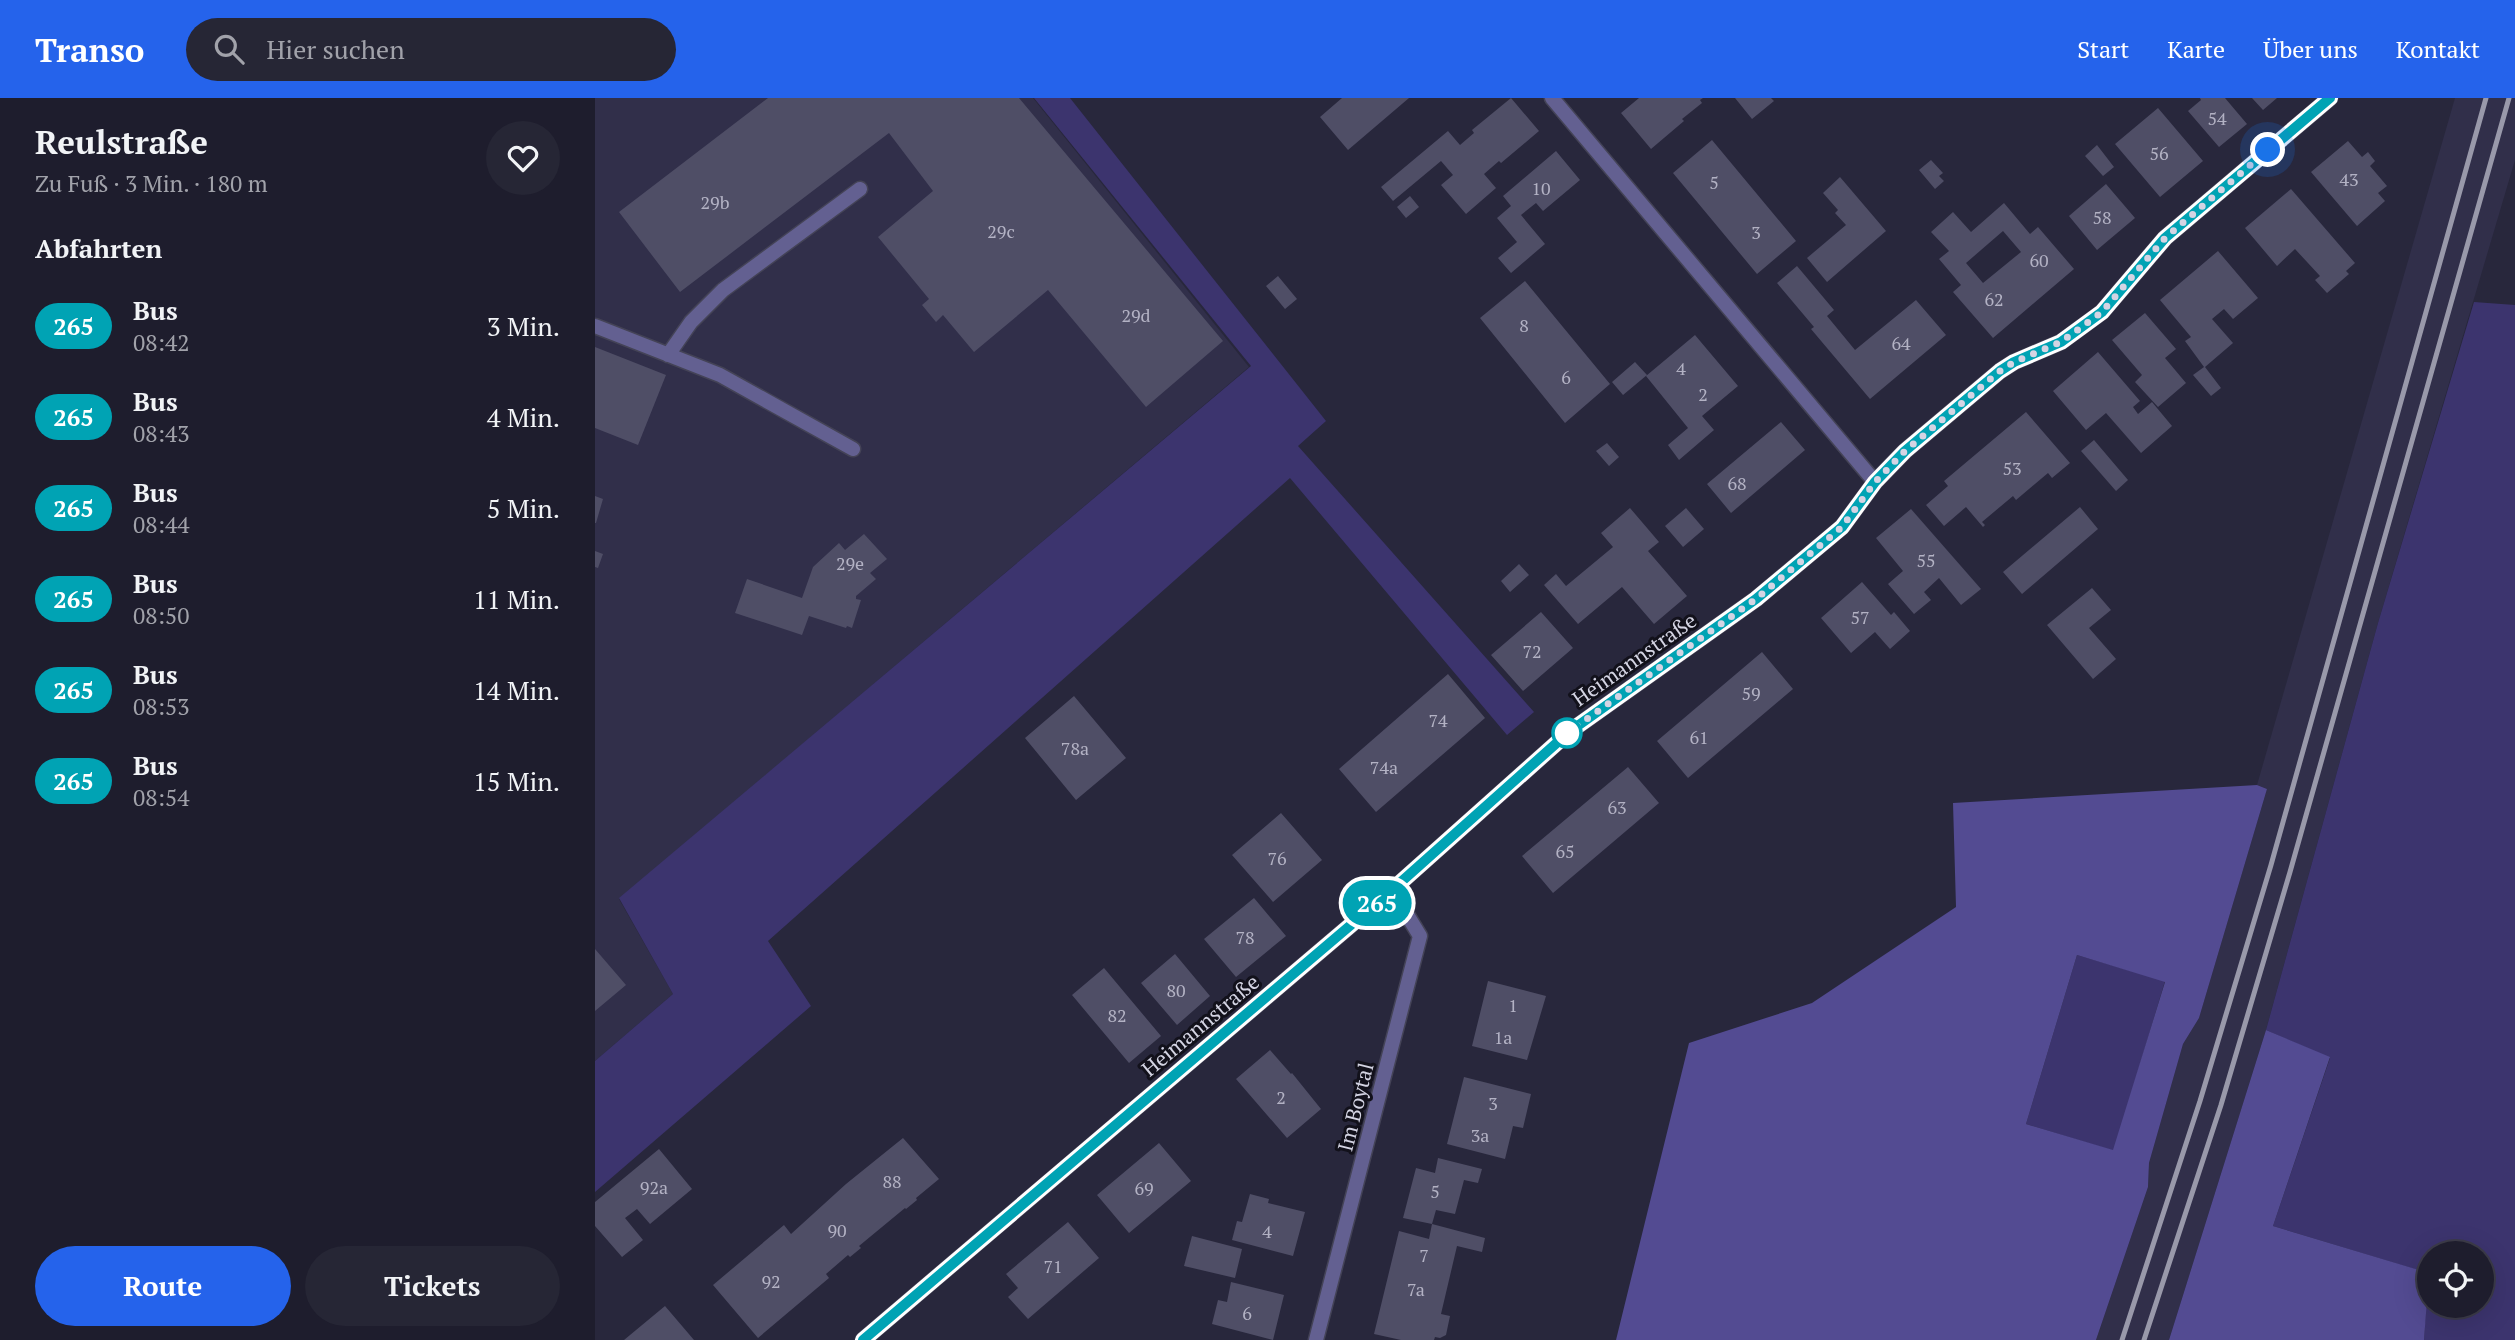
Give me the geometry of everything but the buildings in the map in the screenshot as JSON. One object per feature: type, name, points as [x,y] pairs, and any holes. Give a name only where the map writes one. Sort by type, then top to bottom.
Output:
[{"type":"street","points":[[1552,98],[1875,482]]},
{"type":"street","name":"Heimannstraße","points":[[863,1340],[1392,890],[1577,725],[1756,599],[1842,527],[1875,482],[1905,451],[2000,371],[2014,362],[2061,342],[2102,312],[2165,238],[2330,98]]},
{"type":"street","points":[[668,355],[691,322],[723,290],[860,188]]},
{"type":"street","points":[[595,326],[720,375],[853,449]]},
{"type":"street","name":"Im Boytal","points":[[1316,1340],[1420,936],[1392,890]]},
{"type":"shaded area","points":[[595,98],[1033,98],[1249,367],[619,899],[673,994],[595,1061]]},
{"type":"shaded area","points":[[1034,98],[1070,98],[1326,421],[1298,446],[1534,712],[1507,735],[1290,478],[768,941],[811,1006],[595,1192],[595,1061],[673,994],[619,898],[1251,366]]},
{"type":"shaded area","points":[[2455,98],[2515,98],[2515,160],[2378,623],[2266,1030],[2169,1340],[2096,1340],[2148,1187],[2149,1163],[2183,1044],[2199,1018],[2267,789],[2257,785]]},
{"type":"shaded area","points":[[2474,302],[2515,305],[2515,1340],[2424,1340],[2425,1318],[2494,1318],[2494,1241],[2417,1241],[2417,1270],[2273,1226],[2330,1058],[2266,1030],[2378,623]]},
{"type":"shaded area","points":[[2257,785],[2267,789],[2199,1018],[2183,1044],[2149,1163],[2148,1187],[2096,1340],[1616,1340],[1689,1043],[1812,1003],[1956,907],[1953,803]],"holes":[[[2077,955],[2165,982],[2113,1150],[2026,1124]]]},
{"type":"shaded area","points":[[2077,955],[2165,981],[2114,1151],[2026,1124]]},
{"type":"shaded area","points":[[2266,1030],[2330,1057],[2273,1226],[2417,1269],[2417,1318],[2426,1318],[2424,1340],[2169,1340]]},
{"type":"railway","points":[[2122,1340],[2200,1101],[2271,865],[2486,98]]},
{"type":"railway","points":[[2144,1340],[2221,1105],[2290,872],[2509,98]]},
{"type":"bus line","name":"265","points":[[863,1340],[1392,890],[1569,732],[1756,599],[1842,527],[1875,482],[1905,451],[2000,371],[2014,362],[2061,342],[2102,312],[2165,238],[2330,98]]},
{"type":"route","points":[[1567,733],[1756,599],[1842,527],[1875,482],[1905,451],[2000,371],[2014,362],[2061,342],[2102,312],[2165,238],[2268,150]]}]
